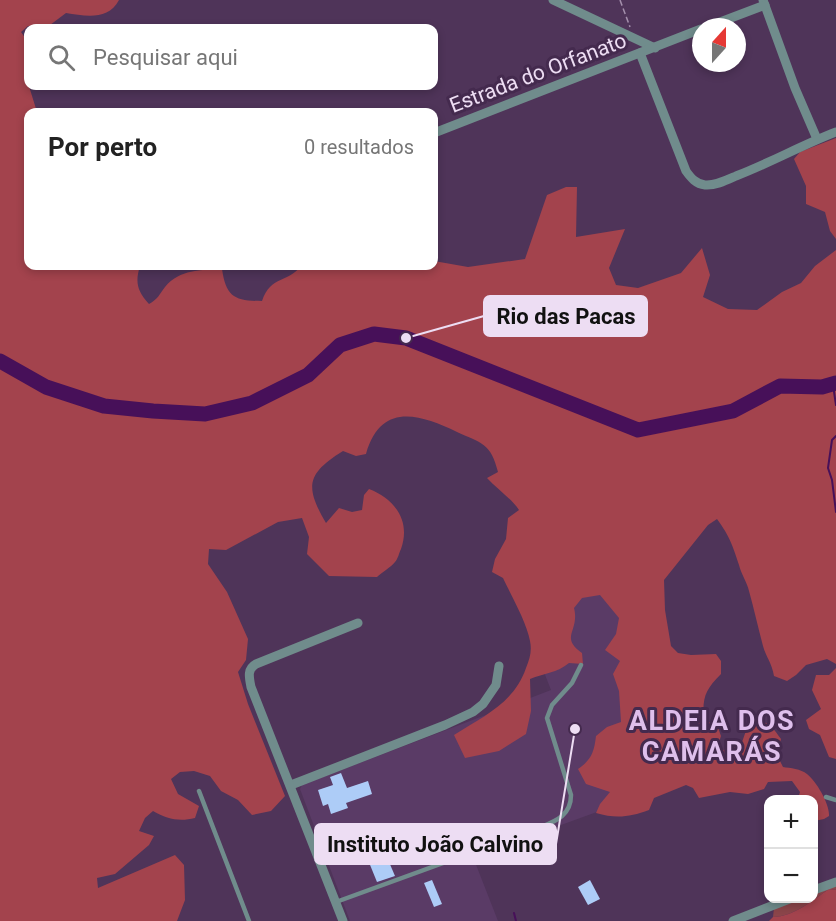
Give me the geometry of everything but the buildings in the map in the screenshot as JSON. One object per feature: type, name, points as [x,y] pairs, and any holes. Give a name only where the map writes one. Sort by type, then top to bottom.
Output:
[{"type":"street","name":"Estrada do Orfanato","points":[[553,0],[655,48]]},
{"type":"street","points":[[728,18],[764,2],[795,88],[818,139]]},
{"type":"street","name":"Estrada do Orfanato","points":[[438,131],[692,34]]},
{"type":"street","points":[[640,53],[686,171],[698,183],[709,185],[720,183],[836,132]]},
{"type":"street","points":[[343,921],[251,687],[250,669],[260,662],[358,623]]},
{"type":"street","points":[[291,785],[446,725],[473,712],[483,704],[496,685],[499,666]]},
{"type":"street","points":[[818,888],[836,882]]},
{"type":"street","points":[[733,921],[779,903]]},
{"type":"lane","points":[[336,902],[534,830],[563,817],[570,806],[571,795],[547,718],[552,705],[572,683],[581,665]]},
{"type":"lane","points":[[199,791],[249,921]]},
{"type":"lane","points":[[826,797],[836,800]]},
{"type":"shaded area","points":[[0,0],[119,0],[109,11],[96,16],[66,13],[51,24],[24,24],[24,29],[21,32],[24,36],[24,90],[30,90],[36,108],[24,108],[24,270],[139,270],[138,286],[149,304],[177,277],[199,270],[222,270],[226,286],[233,296],[245,300],[262,301],[270,287],[297,270],[438,270],[438,262],[468,267],[525,259],[547,195],[566,187],[577,187],[576,237],[625,229],[609,268],[616,285],[638,288],[681,273],[702,248],[710,275],[703,297],[728,309],[757,310],[782,292],[801,283],[815,266],[836,250],[836,664],[827,659],[806,665],[787,681],[774,676],[763,646],[748,588],[730,541],[717,519],[708,525],[664,580],[665,610],[671,646],[678,653],[716,654],[721,661],[721,674],[708,690],[704,706],[704,720],[717,725],[721,736],[717,748],[723,750],[741,745],[748,725],[759,722],[768,724],[781,739],[777,755],[783,767],[802,771],[811,777],[825,799],[829,816],[818,820],[818,795],[799,795],[800,792],[792,781],[768,782],[764,789],[748,794],[730,792],[699,798],[693,788],[686,785],[654,798],[649,810],[617,817],[596,813],[610,792],[586,784],[578,769],[591,756],[596,736],[607,727],[621,722],[619,691],[613,674],[620,661],[605,650],[616,634],[619,618],[600,595],[582,598],[574,608],[575,622],[571,638],[575,647],[582,653],[583,664],[569,663],[555,671],[530,679],[531,711],[526,734],[499,751],[465,758],[454,735],[487,715],[506,700],[521,680],[530,654],[531,645],[526,626],[503,578],[492,572],[495,559],[506,539],[508,518],[519,510],[487,478],[498,472],[492,455],[484,445],[429,421],[415,417],[403,417],[391,419],[381,426],[373,437],[366,454],[356,456],[343,451],[322,467],[313,482],[312,490],[315,500],[326,523],[339,508],[352,512],[362,510],[364,495],[369,489],[386,499],[398,512],[404,529],[401,549],[395,562],[377,577],[329,576],[307,554],[309,537],[302,518],[278,522],[226,550],[209,549],[208,564],[227,592],[248,639],[246,660],[238,672],[248,704],[285,796],[271,811],[252,815],[238,800],[221,791],[210,776],[194,771],[180,772],[171,779],[178,794],[199,806],[195,818],[173,819],[153,811],[145,818],[139,831],[154,836],[149,845],[115,874],[97,878],[98,888],[175,855],[184,865],[185,900],[177,921],[0,921]]},
{"type":"shaded area","points":[[836,138],[836,239],[830,231],[825,212],[806,204],[806,186],[794,159],[800,152]]},
{"type":"shaded area","points":[[629,554],[718,768],[473,857],[498,921],[350,921],[300,789],[302,785],[551,690],[515,598]]},
{"type":"shaded area","points":[[836,668],[836,759],[829,757],[820,735],[809,729],[806,720],[821,709],[812,690],[816,675],[829,675]]},
{"type":"shaded area","points":[[836,885],[836,890],[829,889],[818,897],[818,892]]},
{"type":"shaded area","points":[[829,889],[836,890],[836,921],[769,921],[773,917],[788,914],[810,903],[818,903],[818,897]]},
{"type":"shaded area","points":[[788,903],[810,903],[788,914],[773,917],[774,908]]},
{"type":"waterway","points":[[0,361],[46,387],[104,406],[205,414],[252,403],[308,375],[340,345],[374,334],[406,338],[638,430],[733,411],[780,386],[822,387],[836,383]]},
{"type":"waterway","points":[[833,385],[836,405]]},
{"type":"waterway","points":[[836,436],[832,440],[828,468],[836,512]]},
{"type":"waterway","points":[[514,913],[516,921]]},
{"type":"place","name":"Rio das Pacas","points":[[406,338]]},
{"type":"place","name":"Instituto João Calvino","points":[[575,729]]},
{"type":"district","name":"ALDEIA DOS CAMARÁS","points":[[712,736]]}]
